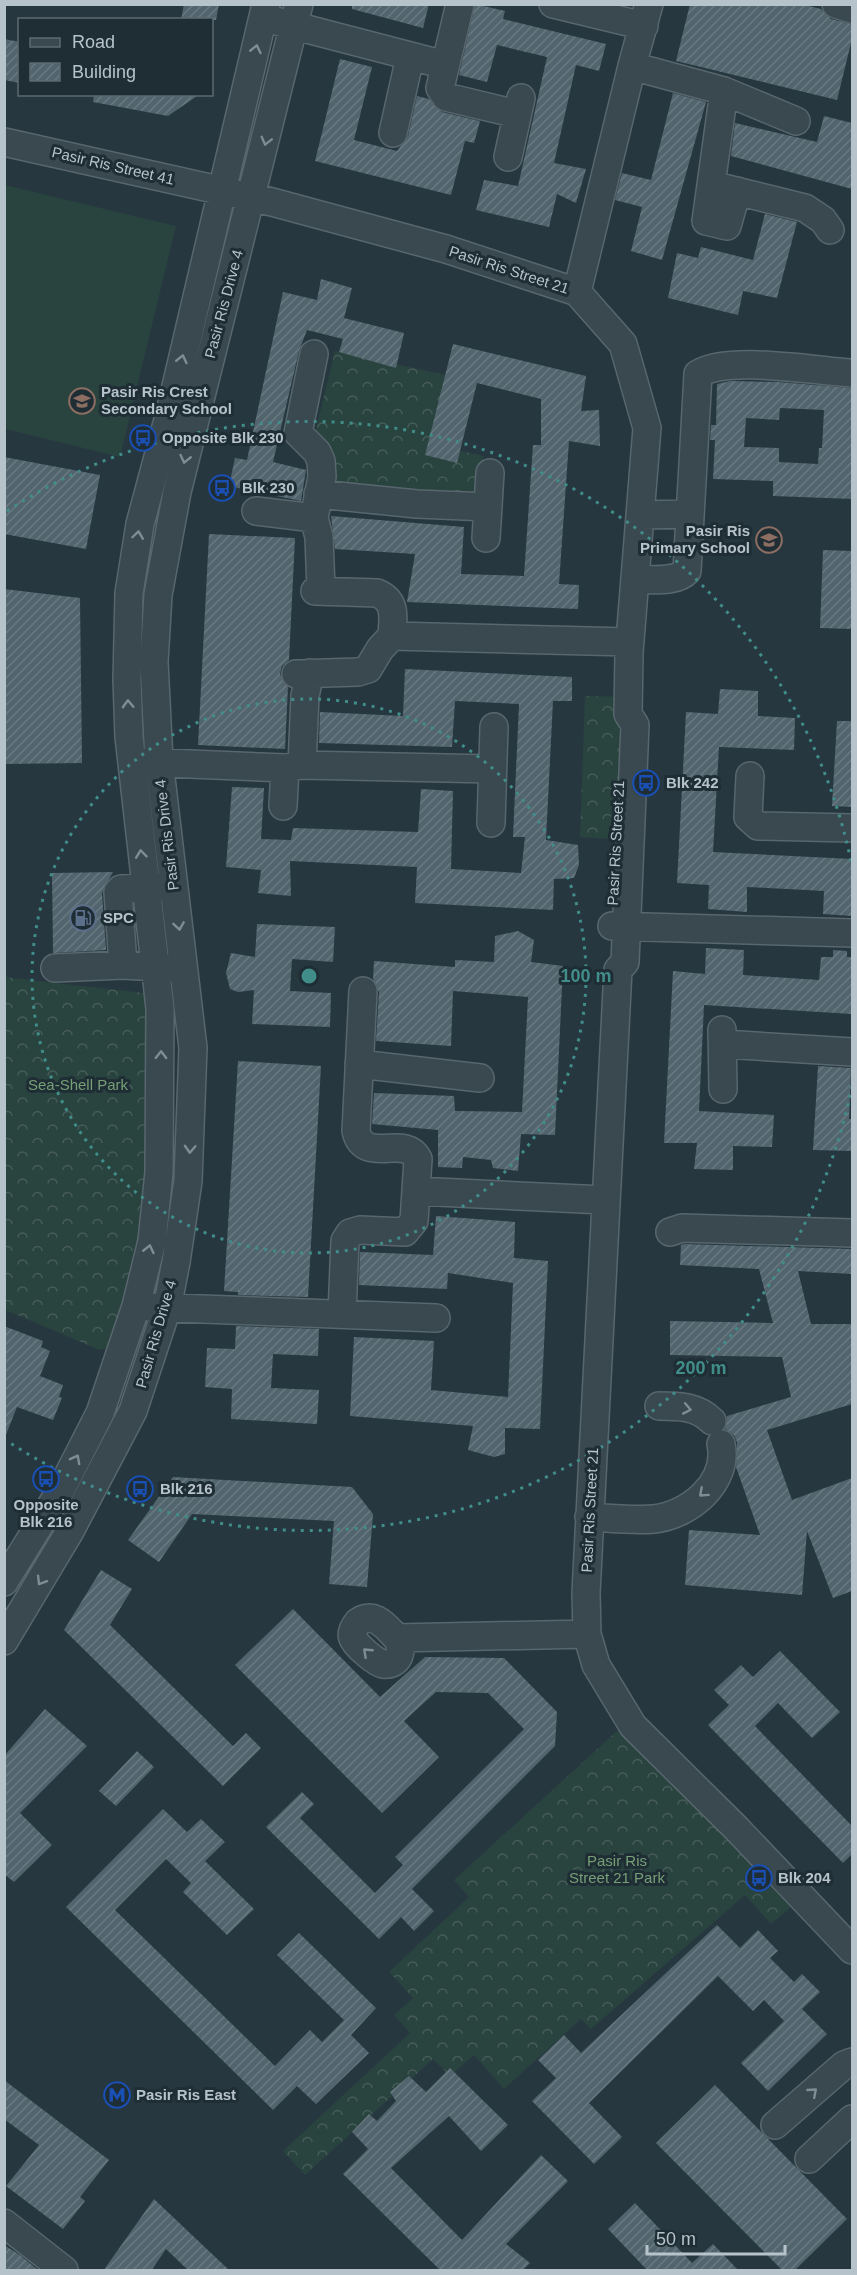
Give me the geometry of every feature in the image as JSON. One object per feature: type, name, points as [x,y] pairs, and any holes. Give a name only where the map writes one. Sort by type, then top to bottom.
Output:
[{"type":"street","points":[[460,4],[440,88],[446,97],[519,106],[508,158]]},
{"type":"street","points":[[554,4],[647,15],[632,66],[577,292]]},
{"type":"street","points":[[836,4],[852,9]]},
{"type":"street","points":[[265,11],[296,15],[410,57],[445,66]]},
{"type":"street","name":"Pasir Ris Drive 4","points":[[4,1582],[59,1492],[100,1413],[136,1306],[152,1240],[159,1172],[161,1040],[157,968],[145,888],[132,763],[127,680],[129,593],[140,524],[169,416],[265,11]]},
{"type":"street","name":"Pasir Ris Drive 4","points":[[4,1641],[70,1530],[133,1411],[167,1308],[188,1181],[193,1048],[159,761],[154,662],[161,568],[203,382],[252,197],[296,15]]},
{"type":"street","points":[[393,133],[410,57]]},
{"type":"street","points":[[632,66],[724,91],[796,121]]},
{"type":"street","points":[[724,91],[725,189],[805,208],[815,213],[830,230]]},
{"type":"street","name":"Pasir Ris Street 41","points":[[4,142],[221,190]]},
{"type":"street","name":"Pasir Ris Street 21","points":[[221,190],[446,249],[577,292],[623,344],[647,428],[630,642],[628,714],[621,725],[619,926],[625,962],[618,969],[604,1200],[589,1517],[587,1634],[596,1665],[633,1726],[737,1829],[852,1950]]},
{"type":"street","points":[[283,806],[293,766],[305,696],[303,673],[358,672],[368,669],[392,636],[393,607],[384,596],[377,593],[318,591],[319,537],[316,506],[321,461],[317,452],[297,433],[314,354]]},
{"type":"street","points":[[635,580],[675,578],[687,571],[698,374],[709,368],[755,366],[852,373]]},
{"type":"street","points":[[486,538],[490,473]]},
{"type":"street","points":[[256,511],[316,506],[417,504],[489,507]]},
{"type":"street","points":[[640,515],[689,514]]},
{"type":"street","points":[[392,636],[630,642]]},
{"type":"street","points":[[491,823],[494,727]]},
{"type":"street","points":[[132,763],[159,761],[492,769]]},
{"type":"street","points":[[750,776],[748,818],[751,823],[758,826],[852,828]]},
{"type":"street","points":[[123,965],[118,892],[121,889],[172,885]]},
{"type":"street","points":[[619,926],[852,933]]},
{"type":"street","points":[[55,968],[123,965],[157,968],[185,967]]},
{"type":"street","points":[[342,1314],[345,1240],[350,1233],[360,1230],[405,1232],[411,1228],[414,1221],[416,1191],[418,1159],[415,1153],[407,1149],[365,1147],[359,1142],[356,1131],[363,991]]},
{"type":"street","points":[[723,1089],[722,1037],[852,1052]]},
{"type":"street","points":[[359,1064],[480,1078]]},
{"type":"street","points":[[416,1191],[604,1200]]},
{"type":"street","points":[[670,1232],[682,1228],[852,1233]]},
{"type":"street","points":[[136,1306],[436,1318]]},
{"type":"street","points":[[589,1517],[655,1519],[686,1507],[715,1482],[721,1466],[717,1433],[703,1412],[690,1408],[659,1406]]},
{"type":"street","points":[[397,1638],[587,1634]]},
{"type":"street","points":[[775,2125],[844,2065],[852,2062]]},
{"type":"street","points":[[809,2159],[852,2119]]},
{"type":"street","points":[[4,2223],[64,2271]]},
{"type":"green space","points":[[5,185],[176,226],[120,457],[5,429]]},
{"type":"green space","points":[[335,351],[460,378],[444,447],[483,456],[484,503],[333,498],[336,468],[316,438],[316,429]]},
{"type":"green space","points":[[585,696],[626,697],[622,840],[580,837]]},
{"type":"green space","name":"Sea-Shell Park","points":[[4,977],[153,994],[146,1219],[118,1346],[100,1350],[5,1310]]},
{"type":"green space","name":"Pasir Ris Street 21 Park","points":[[628,1721],[791,1907],[771,1924],[745,1895],[591,2029],[581,2019],[504,2089],[474,2055],[450,2076],[433,2059],[305,2175],[283,2151],[410,2033],[394,2015],[413,1998],[389,1972],[469,1897],[454,1880]]},
{"type":"building","points":[[184,4],[219,4],[216,20],[213,18],[181,18]]},
{"type":"building","points":[[352,4],[429,4],[423,28],[352,9]]},
{"type":"building","points":[[475,4],[505,11],[503,19],[606,44],[599,71],[576,65],[554,163],[586,169],[576,203],[557,194],[549,227],[476,210],[484,180],[518,186],[547,57],[497,45],[487,82],[459,75]]},
{"type":"building","points":[[690,4],[801,4],[821,9],[831,19],[852,24],[852,39],[837,100],[676,61]]},
{"type":"building","points":[[4,39],[18,42],[18,83],[4,80]]},
{"type":"building","points":[[340,59],[372,67],[354,140],[397,151],[408,136],[417,96],[429,99],[442,112],[480,121],[474,143],[465,141],[451,195],[315,161]]},
{"type":"building","points":[[673,93],[706,102],[662,260],[631,251],[642,207],[615,200],[622,173],[651,180]]},
{"type":"building","points":[[94,96],[197,96],[168,116],[93,102]]},
{"type":"building","points":[[824,116],[852,123],[852,189],[731,156],[735,123],[817,142]]},
{"type":"building","points":[[765,214],[797,222],[777,298],[743,291],[738,315],[668,298],[677,253],[698,258],[701,247],[753,260]]},
{"type":"building","points":[[321,279],[352,288],[344,318],[404,333],[396,368],[339,352],[343,339],[307,330],[299,351],[273,462],[306,470],[301,501],[229,486],[235,458],[247,460],[283,292],[317,300]]},
{"type":"building","points":[[453,344],[586,376],[581,411],[599,410],[600,446],[569,441],[559,584],[579,585],[578,609],[407,602],[415,554],[335,549],[331,516],[464,527],[461,574],[524,576],[533,445],[541,445],[541,399],[477,383],[457,463],[425,455]]},
{"type":"building","points":[[730,381],[778,382],[852,388],[852,499],[773,496],[773,481],[713,479],[715,440],[710,440],[711,425],[716,425],[717,384]],"holes":[[[780,408],[824,410],[822,448],[819,448],[818,464],[779,462],[779,448],[744,447],[746,418],[779,420]]]},
{"type":"building","points":[[4,457],[100,475],[86,549],[4,534]]},
{"type":"building","points":[[209,534],[295,538],[289,660],[282,666],[280,674],[288,687],[285,749],[198,745]]},
{"type":"building","points":[[823,550],[852,551],[852,629],[820,628]]},
{"type":"building","points":[[4,589],[80,598],[82,763],[4,764]]},
{"type":"building","points":[[405,669],[572,677],[572,701],[553,701],[546,840],[578,845],[579,865],[574,878],[554,879],[553,910],[415,903],[417,867],[290,861],[291,896],[258,893],[261,870],[226,867],[232,787],[264,788],[261,839],[291,840],[293,828],[418,832],[421,789],[453,791],[451,869],[521,873],[525,837],[513,837],[519,704],[455,701],[452,747],[319,743],[320,712],[403,716]]},
{"type":"building","points":[[720,689],[758,691],[758,716],[795,718],[794,750],[719,747],[713,852],[852,859],[852,916],[823,914],[824,891],[747,887],[747,912],[708,909],[709,885],[677,883],[686,712],[718,714]]},
{"type":"building","points":[[837,721],[852,721],[852,807],[832,806]]},
{"type":"building","name":"SPC","points":[[113,872],[102,893],[106,950],[53,953],[52,873]]},
{"type":"building","points":[[257,924],[335,927],[333,962],[292,959],[290,991],[331,993],[330,1027],[252,1024],[254,990],[238,992],[230,989],[226,973],[231,953],[255,957]]},
{"type":"building","points":[[518,931],[534,940],[531,962],[563,966],[555,1135],[521,1134],[518,1171],[493,1168],[491,1160],[463,1157],[462,1168],[438,1167],[438,1130],[372,1124],[374,1093],[454,1096],[455,1111],[522,1112],[528,997],[453,991],[451,1046],[376,1041],[379,992],[373,979],[374,961],[455,967],[455,960],[494,962],[495,936]]},
{"type":"building","points":[[706,948],[744,950],[743,975],[819,980],[821,957],[833,957],[833,950],[847,951],[847,957],[852,957],[852,1014],[704,1005],[699,1111],[774,1115],[772,1147],[733,1146],[733,1170],[694,1169],[697,1143],[664,1143],[673,971],[705,974]]},
{"type":"building","points":[[238,1061],[321,1066],[308,1297],[238,1295],[238,1292],[224,1291]]},
{"type":"building","points":[[818,1066],[851,1068],[849,1119],[852,1119],[852,1151],[813,1150]]},
{"type":"building","points":[[436,1216],[515,1222],[514,1258],[548,1261],[540,1429],[505,1428],[505,1454],[494,1457],[468,1450],[473,1426],[350,1416],[354,1337],[434,1341],[431,1390],[508,1397],[513,1283],[448,1273],[447,1289],[359,1285],[360,1252],[433,1255]]},
{"type":"building","points":[[681,1245],[852,1249],[852,1274],[798,1271],[811,1324],[852,1324],[852,1404],[767,1430],[792,1500],[852,1478],[852,1591],[833,1598],[807,1531],[802,1595],[685,1585],[689,1530],[760,1535],[736,1467],[737,1442],[734,1435],[725,1429],[727,1416],[791,1397],[782,1357],[670,1355],[670,1321],[773,1323],[759,1269],[680,1265]]},
{"type":"building","points":[[4,1326],[43,1341],[41,1347],[50,1351],[40,1376],[63,1385],[59,1397],[62,1398],[53,1420],[17,1407],[5,1437]]},
{"type":"building","points":[[236,1326],[319,1329],[318,1356],[273,1354],[271,1388],[319,1390],[317,1424],[231,1419],[232,1389],[205,1387],[207,1348],[235,1349]]},
{"type":"building","points":[[173,1477],[352,1487],[373,1514],[367,1587],[329,1584],[334,1521],[192,1514],[159,1562],[128,1540]]},
{"type":"building","points":[[101,1570],[132,1589],[110,1625],[233,1746],[246,1733],[261,1748],[223,1786],[64,1630]]},
{"type":"building","points":[[293,1609],[380,1697],[425,1657],[504,1658],[557,1712],[555,1746],[412,1889],[434,1911],[414,1931],[401,1917],[379,1939],[266,1827],[302,1792],[314,1804],[300,1818],[375,1893],[403,1865],[395,1857],[524,1729],[488,1693],[436,1692],[404,1721],[439,1757],[382,1813],[235,1665]]},
{"type":"building","points":[[780,1651],[840,1712],[812,1738],[778,1703],[755,1726],[852,1826],[852,1854],[843,1863],[708,1725],[729,1705],[714,1690],[741,1665],[753,1677]]},
{"type":"building","points":[[45,1709],[87,1746],[20,1813],[52,1845],[14,1882],[4,1874],[4,1756]]},
{"type":"building","points":[[137,1751],[154,1767],[116,1806],[99,1791]]},
{"type":"building","points":[[163,1809],[187,1832],[201,1819],[225,1842],[205,1861],[254,1909],[227,1935],[183,1892],[191,1883],[166,1859],[115,1910],[275,2066],[310,2030],[322,2042],[344,2020],[277,1955],[299,1933],[376,2008],[351,2035],[369,2053],[316,2104],[297,2086],[273,2110],[66,1907]]},
{"type":"building","points":[[717,1925],[740,1948],[758,1930],[778,1951],[770,1958],[794,1982],[802,1974],[820,1992],[802,2009],[827,2034],[768,2091],[741,2063],[784,2021],[764,2000],[753,2011],[718,1976],[589,2103],[622,2137],[594,2164],[532,2101],[556,2078],[538,2060],[564,2035],[581,2053]]},
{"type":"building","points":[[450,2068],[508,2125],[481,2151],[449,2116],[391,2168],[462,2240],[541,2155],[568,2181],[506,2244],[530,2263],[522,2271],[441,2271],[343,2174],[368,2149],[352,2132],[369,2114],[377,2121],[396,2101],[390,2092],[409,2076],[426,2092]]},
{"type":"building","points":[[4,2080],[109,2160],[80,2197],[85,2201],[63,2229],[6,2186],[39,2145],[4,2119]]},
{"type":"building","points":[[715,2085],[847,2219],[794,2271],[783,2271],[656,2143]]},
{"type":"building","points":[[154,2199],[230,2271],[189,2271],[166,2249],[151,2271],[103,2271]]},
{"type":"building","points":[[635,2203],[692,2263],[713,2244],[739,2271],[648,2271],[608,2229]]},
{"type":"building","points":[[4,2245],[20,2255],[39,2271],[4,2271]]},
{"type":"place","name":"Pasir Ris Crest Secondary School","points":[[82,401]]},
{"type":"place","name":"Opposite Blk 230","points":[[143,438]]},
{"type":"place","name":"Blk 230","points":[[222,488]]},
{"type":"place","name":"Pasir Ris Primary School","points":[[769,540]]},
{"type":"place","name":"Blk 242","points":[[646,783]]},
{"type":"place","name":"SPC","points":[[83,918]]},
{"type":"place","name":"Opposite Blk 216","points":[[46,1479]]},
{"type":"place","name":"Blk 216","points":[[140,1489]]},
{"type":"place","name":"Blk 204","points":[[759,1878]]},
{"type":"place","name":"Pasir Ris East","points":[[117,2095]]}]
